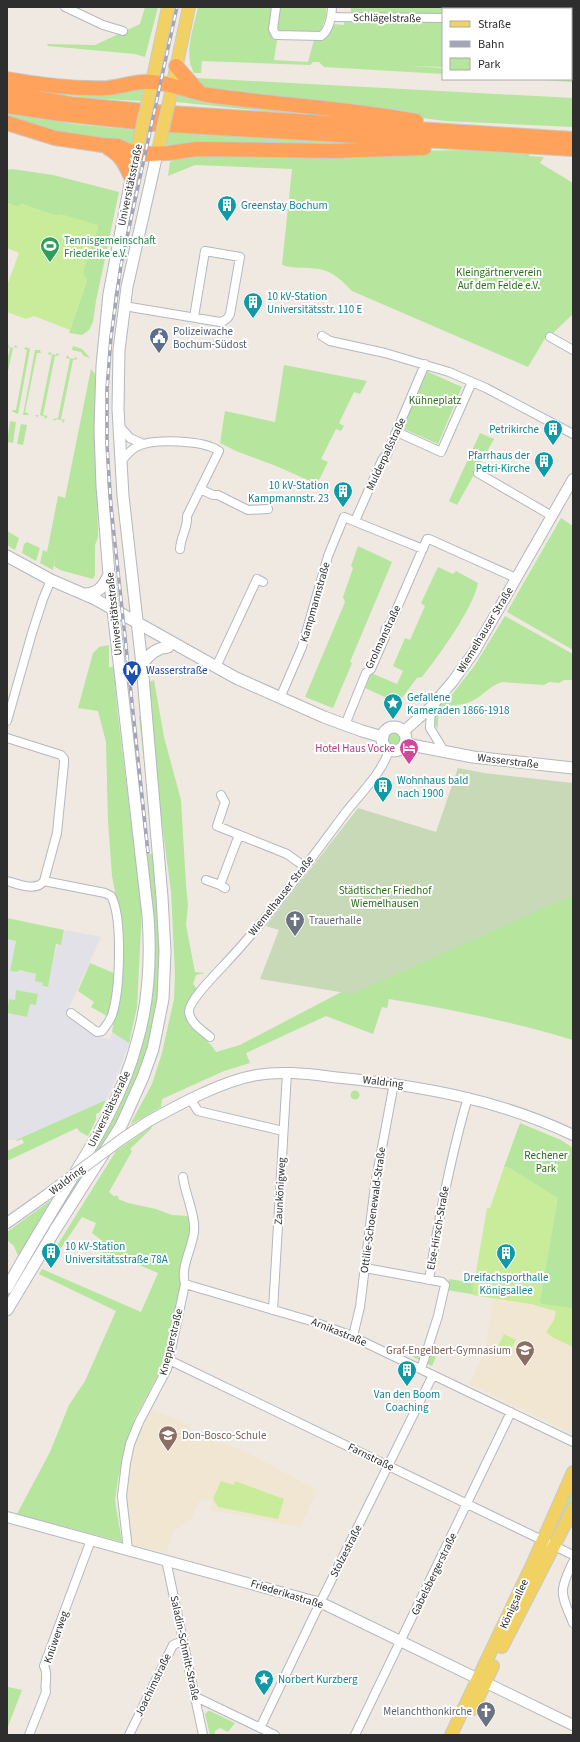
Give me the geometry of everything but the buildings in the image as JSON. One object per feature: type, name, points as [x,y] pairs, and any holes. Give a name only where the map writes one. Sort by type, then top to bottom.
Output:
[{"type":"highway","points":[[176,66],[201,93]]},
{"type":"highway","points":[[7,78],[32,83],[91,88],[122,86],[142,81],[153,82],[172,85],[201,93],[365,113],[480,133]]},
{"type":"highway","points":[[7,93],[71,104],[156,112],[573,139]]},
{"type":"highway","points":[[7,106],[61,114],[153,124],[573,149]]},
{"type":"highway","points":[[7,123],[55,138],[102,146],[118,146],[136,153],[157,154],[197,149],[332,151],[376,148],[435,148],[458,142]]},
{"type":"highway","points":[[102,146],[119,154],[131,176]]},
{"type":"main road","name":"Universitätsstraße","points":[[7,1288],[85,1156],[114,1103],[133,1058],[145,1005],[150,949],[148,916],[109,575],[100,429],[102,366],[109,294],[131,176],[153,82],[168,7]]},
{"type":"main road","name":"Universitätsstraße","points":[[7,1310],[121,1126],[143,1077],[160,1020],[165,976],[164,924],[142,665],[120,463],[118,426],[119,358],[124,306],[130,268],[162,133],[189,7]]},
{"type":"main road","points":[[7,556],[52,580],[84,594],[114,614]]},
{"type":"main road","points":[[84,594],[91,594],[99,590],[109,575]]},
{"type":"main road","points":[[52,580],[63,589],[211,665],[280,698],[345,725],[383,737],[384,744],[389,750],[397,751],[404,746],[404,737]]},
{"type":"main road","points":[[138,627],[168,647],[195,660],[211,665]]},
{"type":"main road","points":[[142,665],[151,654],[159,649],[168,647]]},
{"type":"main road","name":"Wasserstraße","points":[[383,737],[384,733],[392,728],[400,729],[404,737],[416,746],[509,762],[573,768]]},
{"type":"main road","name":"Königsallee","points":[[460,1735],[573,1472]]},
{"type":"main road","name":"Königsallee","points":[[451,1735],[555,1546],[573,1509]]},
{"type":"street","points":[[65,7],[75,9],[102,25],[123,31]]},
{"type":"street","points":[[276,7],[273,32],[278,36],[321,36],[325,32],[332,11]]},
{"type":"street","name":"Schlägelstraße","points":[[332,11],[336,17],[442,18]]},
{"type":"street","points":[[124,306],[220,322],[226,320],[230,314],[240,257],[205,250],[194,317]]},
{"type":"street","points":[[322,336],[330,341],[385,352],[425,364],[472,382],[573,434]]},
{"type":"street","points":[[550,337],[573,350]]},
{"type":"street","name":"Mulderpaßstraße","points":[[355,521],[382,460],[387,454],[397,432],[425,364]]},
{"type":"street","points":[[397,432],[441,452],[472,382]]},
{"type":"street","points":[[118,426],[130,438],[144,444]]},
{"type":"street","points":[[120,463],[131,451],[144,444],[187,442],[214,448],[219,451],[187,516],[187,524],[181,538],[180,549]]},
{"type":"street","points":[[478,473],[552,516]]},
{"type":"street","name":"Wiemelhauser Straße","points":[[404,737],[453,681],[474,652],[573,479]]},
{"type":"street","points":[[200,490],[213,495],[218,495],[248,510],[268,509]]},
{"type":"street","name":"Kampmannstraße","points":[[280,698],[302,647],[328,556],[344,517],[355,521]]},
{"type":"street","points":[[355,521],[423,549],[427,539],[429,538],[516,578]]},
{"type":"street","name":"Grolmanstraße","points":[[345,725],[366,673],[371,669],[385,637],[384,633],[386,628],[391,622],[423,549]]},
{"type":"street","points":[[211,665],[257,579],[263,582]]},
{"type":"street","points":[[7,720],[8,710],[43,599],[52,580]]},
{"type":"street","points":[[431,707],[430,728],[444,751]]},
{"type":"street","points":[[7,738],[61,755],[64,759],[57,833],[54,850],[44,881],[38,886],[33,887],[7,882]]},
{"type":"street","name":"Wiemelhauser Straße","points":[[210,1037],[193,1022],[189,1012],[190,1006],[206,984],[260,924],[305,867],[379,769],[389,750]]},
{"type":"street","points":[[221,795],[225,802],[217,826],[287,854],[305,867]]},
{"type":"street","points":[[206,880],[223,886],[239,835]]},
{"type":"street","points":[[44,881],[105,893],[111,896],[115,906],[119,958],[112,1014],[102,1030],[97,1032],[71,1013]]},
{"type":"street","name":"Waldring","points":[[7,1223],[149,1121],[191,1100],[238,1080],[267,1073],[287,1073],[394,1083],[468,1097],[531,1117],[573,1135]]},
{"type":"street","name":"Zaunkönigweg","points":[[273,1310],[287,1073]]},
{"type":"street","name":"Ottilie-Schoenewald-Straße","points":[[353,1336],[360,1307],[375,1185],[394,1083]]},
{"type":"street","name":"Else-Hirsch-Straße","points":[[421,1369],[436,1324],[445,1285],[442,1282],[429,1280],[442,1197],[468,1097]]},
{"type":"street","points":[[191,1100],[198,1111],[203,1113],[283,1131]]},
{"type":"street","name":"Knepperstraße","points":[[128,1550],[122,1496],[126,1463],[130,1444],[163,1380],[169,1360],[185,1284],[183,1276],[194,1232],[194,1220],[183,1177]]},
{"type":"street","points":[[365,1268],[429,1280]]},
{"type":"street","name":"Arnikastraße","points":[[185,1284],[311,1321],[353,1336],[573,1442]]},
{"type":"street","name":"Farnstraße","points":[[169,1360],[573,1555]]},
{"type":"street","name":"Stolzestraße","points":[[260,1728],[433,1375]]},
{"type":"street","name":"Gabelsbergerstraße","points":[[356,1735],[511,1412]]},
{"type":"street","name":"Friederikastraße","points":[[7,1517],[320,1603],[573,1725]]},
{"type":"street","name":"Knüwerweg","points":[[29,1735],[46,1692],[45,1687],[47,1671],[44,1666],[91,1540]]},
{"type":"street","name":"Saladin-Schmitt-Straße","points":[[166,1560],[203,1735]]},
{"type":"street","points":[[573,1562],[562,1589],[563,1598],[573,1623]]},
{"type":"street","name":"Joachimstraße","points":[[129,1735],[173,1645],[182,1640]]},
{"type":"street","points":[[196,1697],[275,1735]]},
{"type":"shaded area","points":[[65,930],[101,937],[67,1012],[89,1029],[104,1038],[110,1039],[112,1032],[129,1043],[118,1074],[106,1100],[16,1140],[7,1140],[7,1013],[27,1017],[15,1000],[9,999],[7,1011],[7,939],[16,941],[10,971],[36,974],[35,981],[43,983],[42,987],[47,988],[57,945],[61,945]]},
{"type":"shaded area","name":"Graf-Engelbert-Gymnasium","points":[[493,1299],[532,1304],[556,1311],[573,1322],[573,1434],[469,1384],[486,1350]]},
{"type":"shaded area","points":[[151,1409],[190,1425],[189,1430],[246,1452],[317,1490],[301,1527],[210,1510],[213,1499],[199,1501],[191,1519],[173,1531],[167,1553],[132,1544],[128,1527],[125,1479],[134,1444]]},
{"type":"green space","points":[[145,7],[158,7],[145,57],[135,54],[48,46],[47,44],[95,45],[140,24]]},
{"type":"green space","points":[[198,7],[326,7],[326,16],[320,33],[278,34],[274,60],[308,62],[314,40],[324,38],[332,24],[344,25],[344,21],[442,21],[442,67],[409,66],[442,68],[442,74],[324,67],[319,62],[313,62],[310,65],[202,61],[201,73],[194,73],[189,57],[192,32]]},
{"type":"green space","points":[[351,7],[512,8],[442,8],[442,13],[417,14],[351,13]]},
{"type":"green space","points":[[572,33],[573,33],[573,82],[544,80],[572,80]]},
{"type":"green space","points":[[196,78],[573,98],[573,127],[445,121],[213,90],[205,87]]},
{"type":"green space","points":[[7,82],[142,87],[143,90],[141,101],[88,98],[7,87]]},
{"type":"green space","points":[[178,92],[258,103],[369,122],[176,102]]},
{"type":"green space","points":[[7,112],[74,124],[135,130],[130,148],[7,118]]},
{"type":"green space","points":[[170,127],[412,143],[170,149],[166,144]]},
{"type":"green space","name":"Kleingärtnerverein Auf dem Felde e.V.","points":[[469,150],[529,154],[529,156],[544,157],[540,163],[573,183],[573,314],[552,334],[547,335],[528,367],[352,291],[337,277],[329,272],[319,269],[282,265],[292,169],[195,165],[168,176],[170,162],[174,160],[173,157],[177,154]]},
{"type":"green space","points":[[12,169],[53,175],[119,192],[93,322],[89,330],[82,335],[69,333],[87,280],[82,273],[98,226],[56,216],[22,204],[18,207],[7,203],[7,170]]},
{"type":"green space","name":"Tennisgemeinschaft Friederike e.V.","points":[[7,203],[18,207],[21,204],[56,215],[61,214],[98,225],[83,273],[87,280],[70,330],[34,316],[26,319],[7,312],[7,286],[19,253],[7,248]]},
{"type":"green space","points":[[7,344],[9,347],[14,348],[7,376],[7,361],[10,348],[7,347]]},
{"type":"green space","points":[[73,346],[82,349],[90,358],[84,356],[81,352],[72,350]]},
{"type":"green space","points":[[26,347],[30,349],[18,414],[12,410],[16,410],[27,350],[24,349]]},
{"type":"green space","points":[[35,350],[40,350],[41,353],[37,353],[25,412],[29,414],[23,415]]},
{"type":"green space","points":[[51,352],[51,354],[56,355],[57,353],[60,355],[55,356],[43,415],[48,416],[45,419],[44,416],[38,415],[40,415],[52,355],[48,353]]},
{"type":"green space","points":[[68,355],[69,358],[74,359],[75,357],[78,359],[73,360],[61,419],[65,420],[63,423],[62,420],[56,419],[55,421],[53,419],[58,418],[70,359],[66,358]]},
{"type":"green space","points":[[284,365],[367,381],[360,394],[354,392],[339,423],[344,426],[341,431],[336,429],[321,459],[328,462],[317,484],[220,443],[225,411],[275,422]]},
{"type":"green space","points":[[91,369],[95,374],[98,537],[95,545],[95,575],[93,579],[60,570],[54,566],[55,555],[53,570],[40,563],[43,550],[47,552],[58,496],[65,498]]},
{"type":"green space","name":"Kühneplatz","points":[[426,371],[462,387],[438,444],[402,428]]},
{"type":"green space","points":[[10,421],[16,422],[13,443],[7,442]]},
{"type":"green space","points":[[21,424],[27,425],[23,445],[17,444]]},
{"type":"green space","points":[[480,433],[494,439],[457,505],[449,501]]},
{"type":"green space","points":[[120,516],[129,592],[127,592]]},
{"type":"green space","points":[[561,518],[573,526],[573,650],[507,612]]},
{"type":"green space","points":[[7,531],[19,538],[15,550],[7,545]]},
{"type":"green space","points":[[27,542],[40,548],[36,561],[22,553],[24,544]]},
{"type":"green space","points":[[358,546],[392,562],[350,662],[352,663],[333,708],[305,697],[345,602],[343,597],[353,568],[351,566]]},
{"type":"green space","points":[[438,567],[453,574],[456,571],[478,583],[475,594],[470,606],[446,644],[422,677],[417,678],[398,703],[365,688],[371,673],[397,684],[403,671],[393,666],[405,638],[410,640],[425,606],[421,603]]},
{"type":"green space","points":[[505,616],[573,654],[573,680],[564,680],[559,683],[549,682],[544,685],[502,682],[493,686],[472,701],[443,708],[439,715],[438,729],[433,723],[438,706],[447,701],[475,665]]},
{"type":"green space","points":[[109,645],[109,667],[114,667],[117,708],[142,909],[137,1007],[129,1043],[112,1032],[122,968],[120,918],[112,876],[108,821],[106,742],[98,711],[78,708],[93,653],[99,647]]},
{"type":"green space","points":[[154,680],[164,737],[181,800],[188,905],[186,925],[195,972],[205,973],[196,975],[193,984],[199,991],[185,1012],[188,1023],[212,1046],[216,1052],[240,1045],[345,990],[573,890],[573,1040],[482,1016],[389,999],[387,1008],[382,1007],[373,1034],[326,1016],[246,1053],[250,1063],[224,1071],[162,1099],[161,1107],[130,1125],[152,1084],[162,1053],[174,999],[175,973],[171,891],[154,765],[147,683]]},
{"type":"green space","points":[[139,716],[141,716],[156,871],[161,942],[161,979],[154,1031],[142,1072],[120,1120],[7,1303],[7,1295],[111,1118],[134,1066],[146,1019],[151,981],[153,937],[129,717],[132,717],[146,854],[154,854]]},
{"type":"green space","points":[[391,733],[397,733],[401,737],[401,743],[397,747],[391,747],[387,743],[387,737]]},
{"type":"green space","name":"Städtischer Friedhof Wiemelhausen","points":[[458,768],[484,773],[573,783],[573,895],[352,994],[260,979],[279,930],[266,926],[358,808],[436,832]]},
{"type":"green space","points":[[7,918],[64,930],[61,945],[56,944],[48,987],[42,986],[43,983],[35,981],[36,974],[19,970],[18,972],[10,971],[16,941],[7,939]]},
{"type":"green space","points":[[90,963],[116,974],[112,1004],[107,1016],[91,1007],[94,1002],[78,991]]},
{"type":"green space","points":[[16,990],[38,994],[36,1005],[30,1004],[27,1017],[7,1013],[9,999],[15,1000]]},
{"type":"green space","points":[[353,1091],[357,1091],[359,1095],[357,1099],[353,1099],[351,1097],[351,1093]]},
{"type":"green space","points":[[106,1100],[100,1112],[96,1114],[96,1120],[88,1136],[80,1132],[77,1128],[7,1161],[7,1151],[24,1143],[22,1139],[16,1140]]},
{"type":"green space","name":"Rechener Park","points":[[520,1123],[561,1140],[573,1148],[573,1322],[556,1311],[532,1304],[447,1290],[449,1279],[474,1283],[510,1168],[504,1167]]},
{"type":"green space","points":[[151,1127],[152,1128],[130,1149],[132,1151],[109,1192],[115,1197],[115,1195],[119,1197],[118,1199],[128,1203],[156,1209],[172,1215],[187,1216],[192,1228],[181,1293],[160,1371],[134,1420],[118,1479],[115,1501],[122,1542],[17,1514],[50,1452],[69,1405],[85,1381],[116,1311],[39,1274],[42,1269],[141,1312],[158,1273],[115,1255],[111,1261],[102,1257],[103,1244],[100,1239],[92,1233],[96,1223],[82,1217],[59,1251],[55,1249],[116,1151]]},
{"type":"green space","points":[[504,1167],[510,1168],[558,1198],[540,1302],[543,1304],[573,1308],[573,1347],[552,1337],[546,1332],[554,1320],[556,1311],[532,1304],[472,1295],[487,1208],[490,1208]]},
{"type":"green space","points":[[51,1200],[19,1258],[14,1246],[7,1240],[7,1232]]},
{"type":"green space","points":[[504,1334],[516,1340],[509,1352],[498,1346]]},
{"type":"green space","points":[[417,1348],[436,1357],[432,1366],[413,1357]]},
{"type":"green space","points":[[221,1481],[234,1485],[235,1481],[284,1499],[278,1519],[218,1507],[213,1499]]},
{"type":"green space","points":[[573,1482],[573,1502],[557,1535],[553,1536],[553,1533]]},
{"type":"green space","points":[[8,1687],[22,1690],[7,1729],[7,1690]]},
{"type":"green space","points":[[208,1711],[235,1723],[228,1732],[220,1728],[215,1731],[215,1735],[210,1735],[205,1714]]},
{"type":"railway","points":[[148,852],[111,506],[107,445],[107,389],[111,337],[121,265],[177,7]]},
{"type":"place","name":"Greenstay Bochum","points":[[227,222]]},
{"type":"place","name":"Tennisgemeinschaft Friederike e.V.","points":[[50,263]]},
{"type":"place","name":"10 kV-Station Universitätsstr. 110 E","points":[[253,319]]},
{"type":"place","name":"Polizeiwache Bochum-Südost","points":[[159,354]]},
{"type":"place","name":"Petrikirche","points":[[553,446]]},
{"type":"place","name":"Pfarrhaus der Petri-Kirche","points":[[544,478]]},
{"type":"place","name":"10 kV-Station Kampmannstr. 23","points":[[343,508]]},
{"type":"place","name":"Wasserstraße","points":[[132,687]]},
{"type":"place","name":"Gefallene Kameraden 1866-1918","points":[[393,720]]},
{"type":"place","name":"Hotel Haus Vocke","points":[[409,765]]},
{"type":"place","name":"Wohnhaus bald nach 1900","points":[[383,803]]},
{"type":"place","name":"Trauerhalle","points":[[295,937]]},
{"type":"place","name":"10 kV-Station Universitätsstraße 78A","points":[[51,1269]]},
{"type":"place","name":"Dreifachsporthalle Königsallee","points":[[506,1270]]},
{"type":"place","name":"Graf-Engelbert-Gymnasium","points":[[525,1367]]},
{"type":"place","name":"Van den Boom Coaching","points":[[407,1387]]},
{"type":"place","name":"Don-Bosco-Schule","points":[[168,1452]]},
{"type":"place","name":"Norbert Kurzberg","points":[[264,1696]]},
{"type":"place","name":"Melanchthonkirche","points":[[486,1728]]}]
